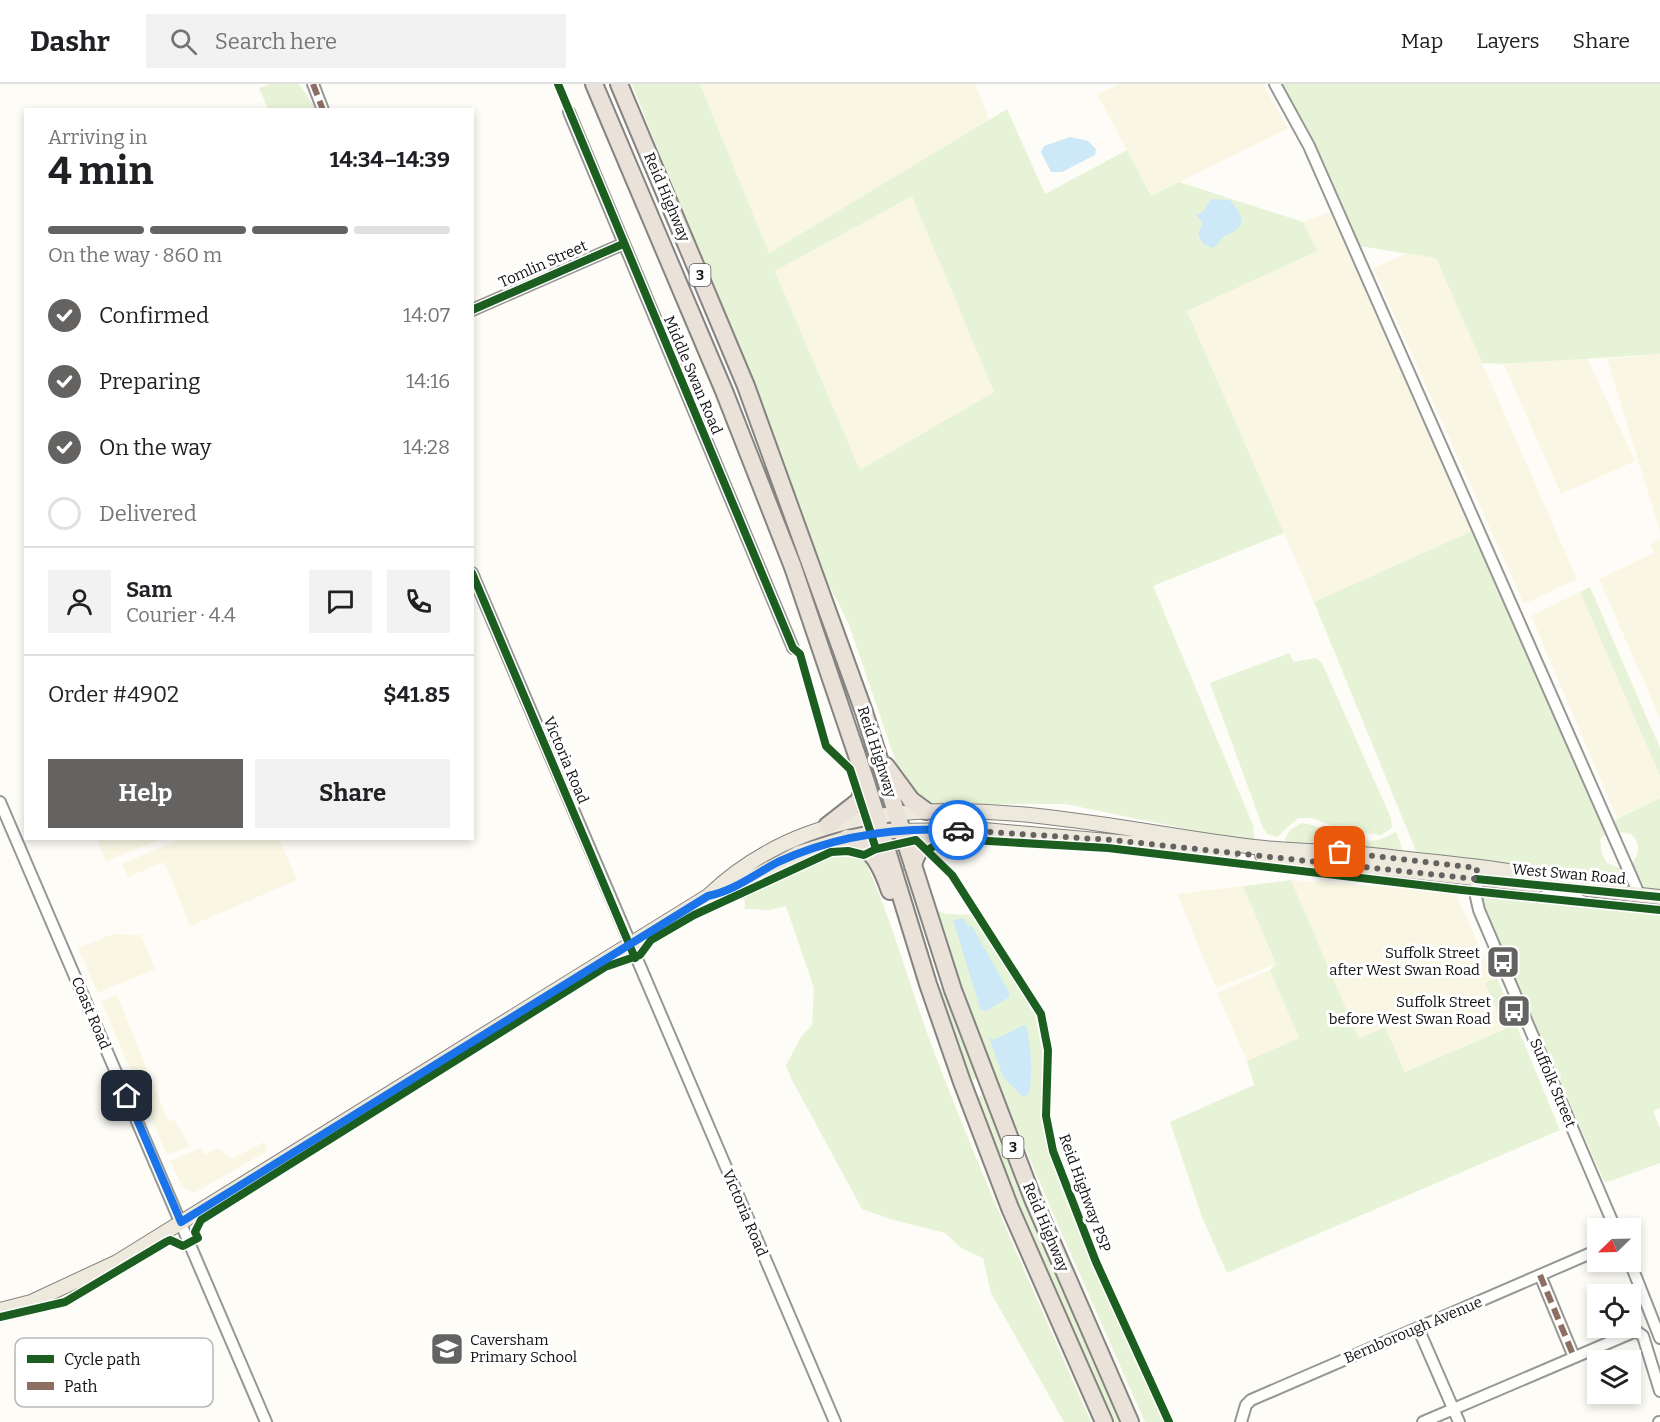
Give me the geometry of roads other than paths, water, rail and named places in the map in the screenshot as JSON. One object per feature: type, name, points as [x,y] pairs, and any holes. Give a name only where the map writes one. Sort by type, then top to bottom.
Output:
[{"type":"highway","name":"Reid Highway","points":[[594,84],[724,391],[793,567],[866,782],[904,908],[962,1082],[1010,1208],[1104,1422]]},
{"type":"highway","name":"Reid Highway","points":[[619,84],[746,386],[881,761],[953,990],[1033,1199],[1130,1422]]},
{"type":"highway","points":[[881,761],[912,800],[926,811]]},
{"type":"highway","points":[[827,826],[859,801],[866,782]]},
{"type":"highway","points":[[913,866],[922,844],[949,829]]},
{"type":"highway","points":[[847,838],[858,841],[870,852],[891,892],[904,908]]},
{"type":"main road","name":"West Swan Road","points":[[899,822],[926,811],[1038,817],[1156,830],[1254,847],[1382,856],[1477,874]]},
{"type":"main road","name":"West Swan Road","points":[[0,1310],[31,1302],[71,1286],[117,1262],[708,896],[759,857],[795,838],[827,826],[899,822],[949,829],[1112,840],[1477,874],[1660,897]]},
{"type":"main road","name":"West Swan Road","points":[[708,896],[723,893],[799,853],[847,838],[879,823]]},
{"type":"street","points":[[313,84],[322,108]]},
{"type":"street","points":[[1275,84],[1309,146],[1639,894]]},
{"type":"street","name":"Middle Swan Road","points":[[569,112],[793,648]]},
{"type":"street","name":"Tomlin Street","points":[[474,309],[623,244]]},
{"type":"street","name":"Victoria Road","points":[[474,578],[835,1422]]},
{"type":"street","name":"Coast Road","points":[[0,802],[266,1422]]},
{"type":"street","name":"Suffolk Street","points":[[1477,874],[1477,904],[1612,1218]]},
{"type":"street","name":"Bernborough Avenue","points":[[1241,1422],[1246,1405],[1251,1400],[1587,1255]]},
{"type":"street","points":[[1634,1272],[1660,1338]]},
{"type":"street","points":[[1540,1275],[1574,1357]]},
{"type":"street","points":[[1649,1306],[1660,1302]]},
{"type":"street","points":[[1418,1328],[1459,1422]]},
{"type":"street","points":[[1423,1422],[1640,1331],[1660,1391]]},
{"type":"water","points":[[1070,137],[1088,141],[1096,149],[1095,155],[1062,172],[1051,172],[1041,152],[1044,146]]},
{"type":"water","points":[[1211,199],[1230,200],[1241,218],[1236,230],[1226,235],[1212,248],[1203,244],[1198,234],[1203,223],[1196,215],[1203,212]]},
{"type":"water","points":[[963,918],[968,926],[972,926],[1009,992],[1009,997],[988,1010],[981,1011],[953,920]]},
{"type":"water","points":[[1024,1025],[1027,1027],[1031,1069],[1029,1094],[1023,1097],[1003,1077],[989,1037],[994,1040]]},
{"type":"place","name":"Suffolk Street after West Swan Road","points":[[1503,962]]},
{"type":"place","name":"Suffolk Street before West Swan Road","points":[[1514,1011]]},
{"type":"place","name":"Caversham Primary School","points":[[447,1349]]}]
